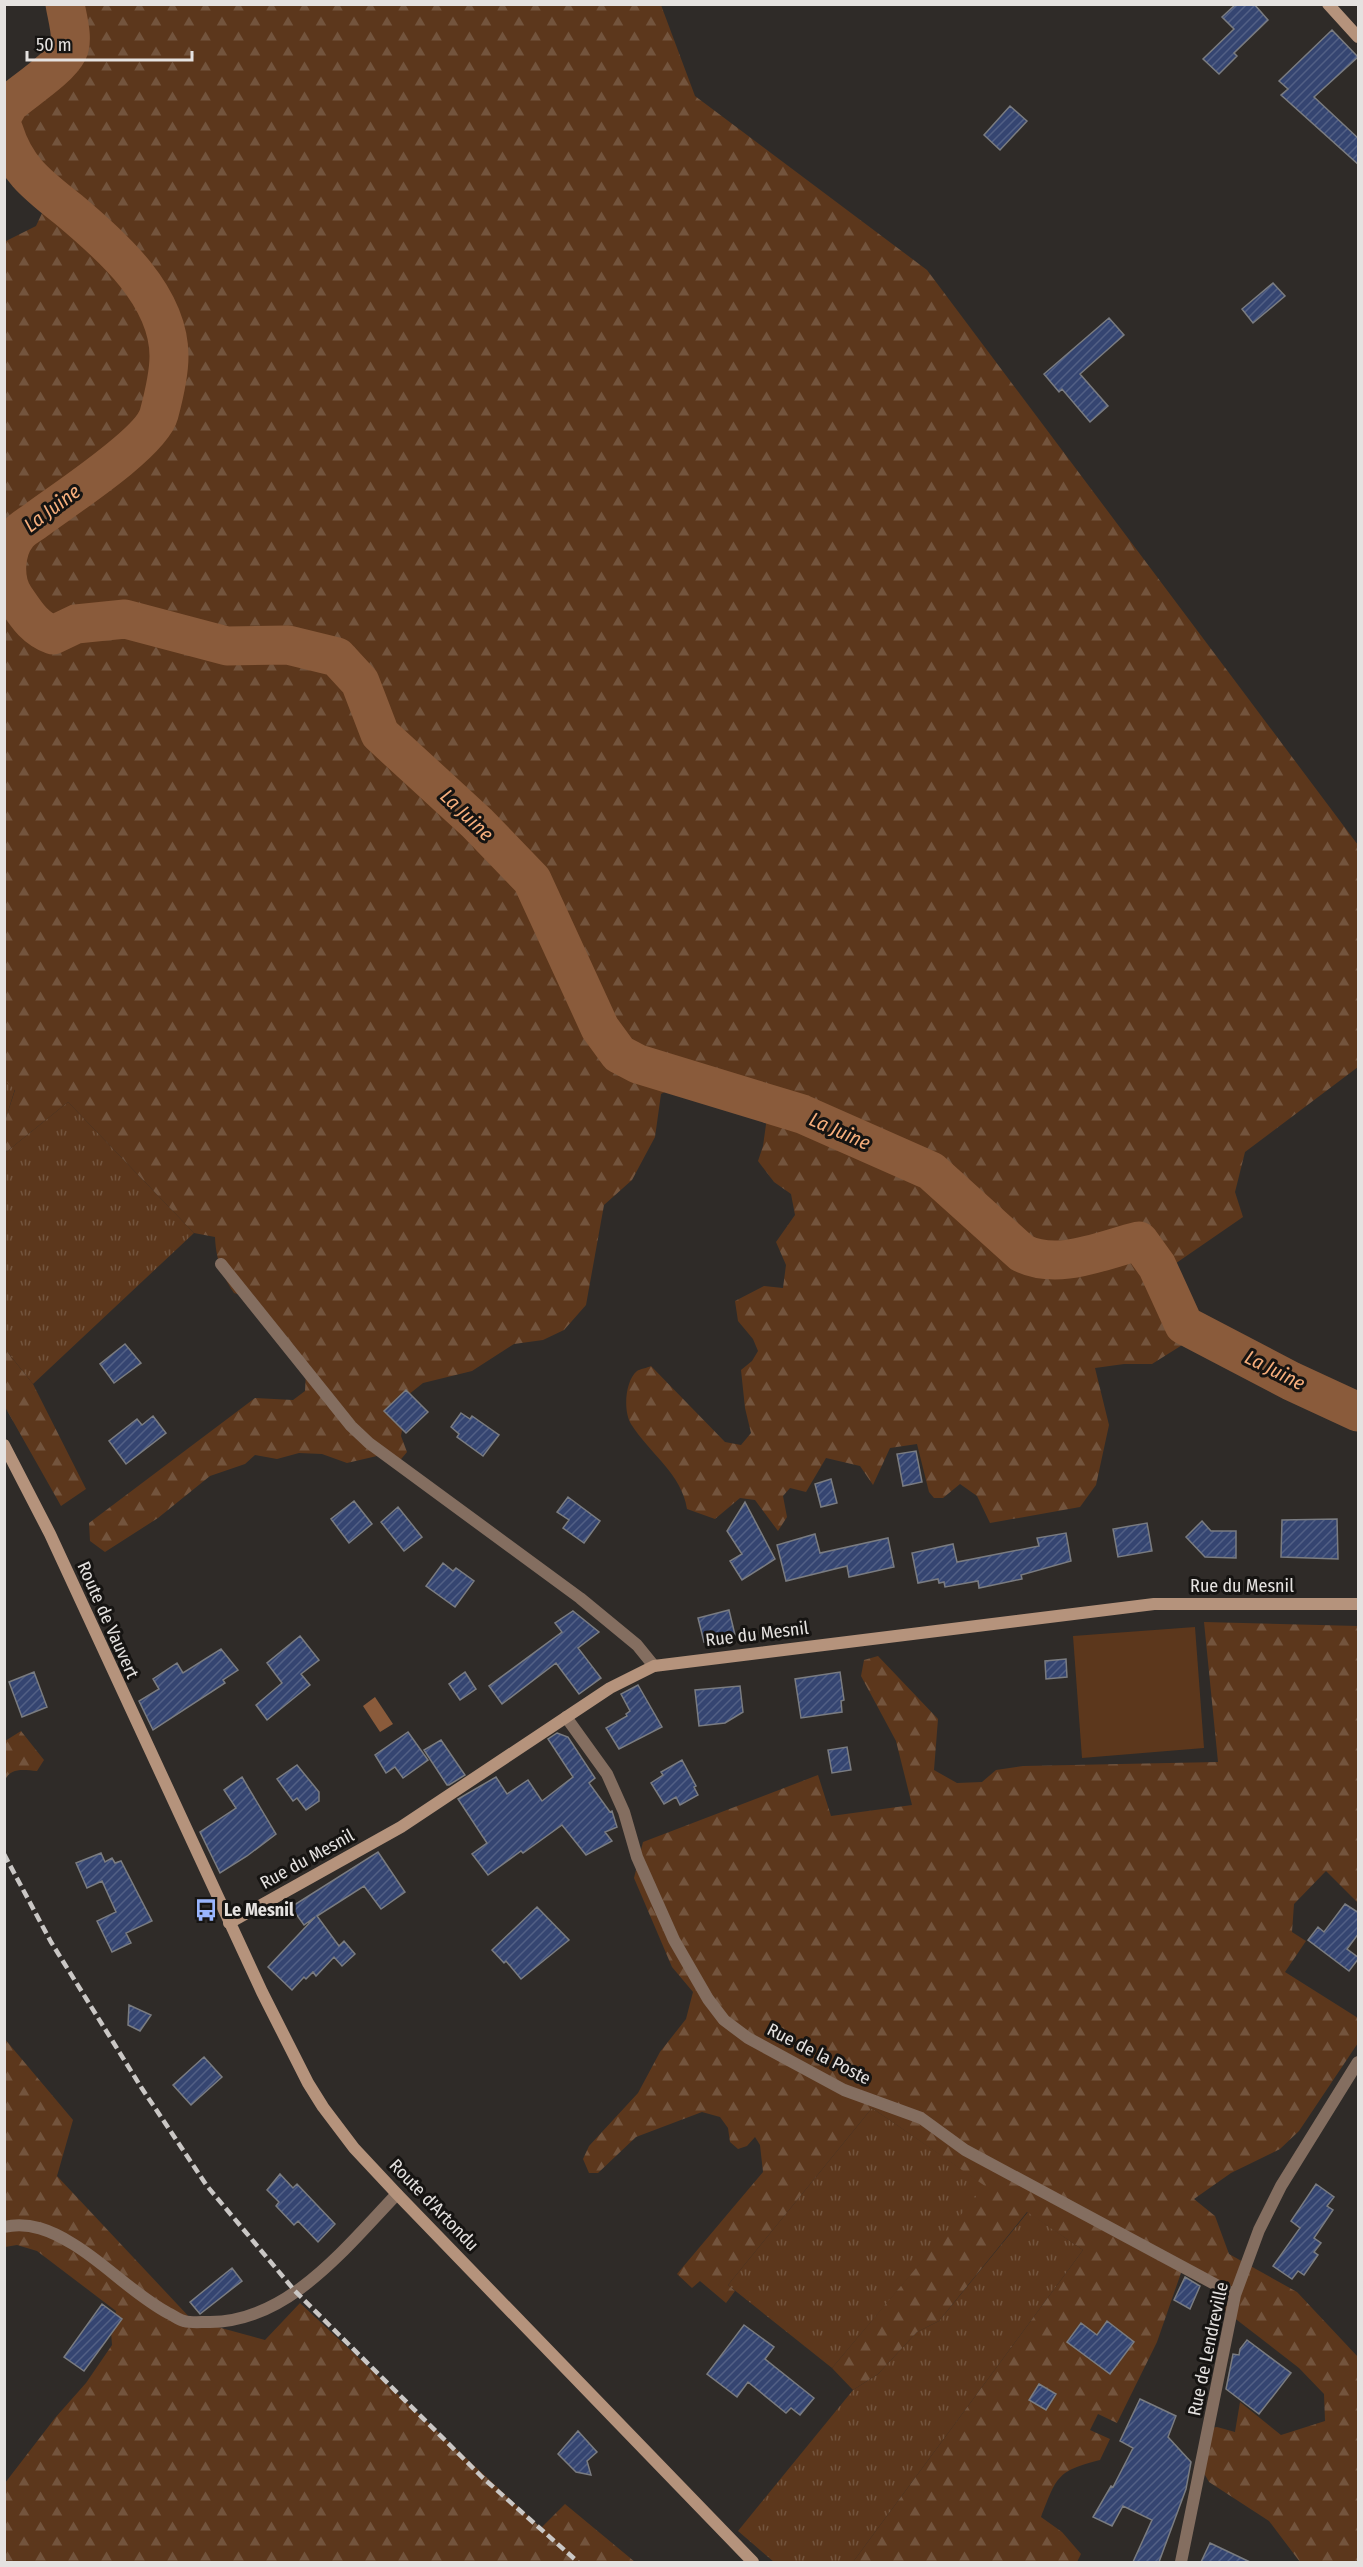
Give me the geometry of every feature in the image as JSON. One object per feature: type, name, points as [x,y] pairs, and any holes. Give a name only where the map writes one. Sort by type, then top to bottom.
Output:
[{"type":"main road","points":[[1328,4],[1359,37]]},
{"type":"main road","name":"Route de Vauvert","points":[[4,1445],[50,1534],[178,1810]]},
{"type":"main road","name":"Rue du Mesnil","points":[[229,1923],[401,1827],[610,1688],[654,1666],[1154,1604],[1359,1604]]},
{"type":"main road","name":"Route d'Artondu","points":[[178,1810],[261,1992],[323,2108],[354,2148],[397,2194],[753,2562]]},
{"type":"street","points":[[220,1264],[351,1426],[369,1443],[580,1598],[636,1645],[654,1666]]},
{"type":"street","name":"Rue de la Poste","points":[[566,1717],[607,1774],[624,1812],[637,1857],[674,1940],[708,1999],[724,2020],[748,2038],[844,2090],[921,2118],[965,2150],[1235,2295]]},
{"type":"street","name":"Rue de Lendreville","points":[[1181,2562],[1235,2295],[1259,2230],[1281,2186],[1359,2062]]},
{"type":"street","points":[[4,2227],[17,2224],[51,2231],[84,2251],[150,2303],[184,2322],[222,2322],[259,2314],[295,2291],[335,2259],[397,2194]]},
{"type":"green space","points":[[50,5],[661,5],[695,96],[927,270],[1358,845],[1358,1067],[1245,1152],[1235,1192],[1243,1217],[1169,1268],[1182,1284],[1195,1314],[1187,1342],[1152,1364],[1124,1364],[1095,1368],[1109,1425],[1096,1485],[1080,1507],[990,1523],[977,1496],[960,1484],[943,1498],[934,1498],[929,1492],[917,1444],[890,1448],[873,1485],[860,1466],[826,1458],[806,1492],[790,1488],[783,1496],[787,1517],[778,1531],[755,1500],[740,1498],[715,1519],[687,1509],[684,1496],[672,1474],[638,1435],[628,1418],[626,1396],[630,1382],[637,1371],[651,1366],[725,1442],[741,1445],[751,1433],[745,1408],[741,1370],[752,1361],[758,1351],[753,1339],[738,1321],[735,1301],[764,1286],[783,1288],[786,1265],[776,1242],[795,1215],[791,1194],[774,1182],[758,1161],[763,1146],[770,1096],[740,1075],[700,1073],[661,1094],[655,1137],[632,1180],[604,1205],[586,1305],[564,1330],[543,1340],[514,1344],[472,1371],[423,1383],[408,1395],[401,1436],[407,1452],[397,1464],[377,1456],[347,1463],[322,1454],[299,1453],[277,1459],[255,1455],[245,1464],[210,1476],[158,1518],[105,1552],[90,1541],[89,1523],[255,1398],[293,1400],[305,1391],[306,1372],[253,1299],[234,1293],[220,1267],[215,1237],[194,1233],[68,1102],[5,1153],[5,1121],[15,1090],[4,1079],[4,242],[36,226],[43,211],[5,174],[4,93],[50,58],[54,52],[56,32]]},
{"type":"green space","points":[[5,1079],[15,1089],[5,1121]]},
{"type":"green space","points":[[68,1102],[194,1233],[33,1384],[5,1349],[5,1153]]},
{"type":"green space","points":[[5,1349],[33,1384],[86,1489],[61,1506],[5,1407]]},
{"type":"green space","points":[[1204,1622],[1358,1626],[1358,1903],[1326,1871],[1294,1904],[1292,1932],[1306,1941],[1285,1972],[1358,2018],[1358,2043],[1299,2131],[1280,2149],[1231,2173],[1194,2199],[1215,2216],[1229,2254],[1297,2292],[1358,2357],[1358,2562],[1300,2562],[1269,2521],[1209,2482],[1198,2463],[1206,2429],[1217,2427],[1235,2432],[1240,2402],[1281,2435],[1325,2421],[1324,2394],[1299,2368],[1224,2310],[1231,2296],[1182,2270],[1157,2342],[1117,2423],[1098,2414],[1090,2430],[1110,2439],[1100,2460],[1066,2472],[1055,2484],[1041,2517],[1062,2532],[1081,2554],[1077,2562],[853,2562],[1083,2250],[1027,2212],[939,2321],[917,2332],[878,2374],[853,2390],[832,2368],[985,2186],[872,2108],[728,2285],[735,2291],[726,2303],[700,2281],[692,2288],[677,2274],[763,2172],[760,2145],[755,2137],[747,2146],[738,2149],[730,2142],[728,2128],[720,2117],[702,2112],[636,2137],[598,2173],[589,2173],[583,2159],[589,2146],[638,2093],[660,2052],[686,2019],[693,1992],[672,1967],[634,1878],[643,1842],[818,1775],[831,1816],[912,1805],[896,1741],[861,1676],[864,1660],[878,1656],[938,1719],[934,1770],[957,1783],[982,1782],[996,1770],[1023,1766],[1218,1762]]},
{"type":"green space","points":[[1195,1627],[1204,1748],[1082,1758],[1073,1636]]},
{"type":"green space","points":[[21,1731],[44,1760],[37,1771],[14,1771],[5,1780],[5,1741]]},
{"type":"green space","points":[[4,2038],[73,2120],[57,2176],[192,2320],[265,2340],[300,2303],[541,2528],[565,2504],[635,2562],[5,2562],[5,2483],[55,2418],[86,2383],[112,2345],[111,2331],[116,2311],[37,2251],[17,2245],[5,2247]]},
{"type":"green space","points":[[872,2108],[986,2186],[832,2368],[728,2285]]},
{"type":"green space","points":[[1028,2212],[1083,2250],[853,2562],[774,2562],[738,2531],[853,2390],[878,2374],[917,2332],[939,2321]]},
{"type":"shaded area","points":[[375,1697],[393,1724],[380,1732],[363,1706]]},
{"type":"building","points":[[1236,4],[1254,4],[1268,20],[1234,53],[1237,56],[1219,74],[1203,59],[1234,29],[1222,17]]},
{"type":"building","points":[[1332,30],[1358,57],[1314,97],[1359,139],[1359,165],[1281,95],[1288,89],[1279,81]]},
{"type":"building","points":[[1010,106],[1027,121],[1000,150],[984,135]]},
{"type":"building","points":[[1273,283],[1285,296],[1253,323],[1242,309]]},
{"type":"building","points":[[1109,318],[1124,335],[1080,374],[1108,406],[1090,422],[1062,389],[1059,392],[1044,374]]},
{"type":"building","points":[[125,1344],[141,1363],[114,1383],[100,1364]]},
{"type":"building","points":[[406,1390],[428,1412],[406,1433],[384,1411]]},
{"type":"building","points":[[461,1413],[470,1419],[472,1416],[499,1435],[483,1456],[457,1437],[459,1434],[451,1427]]},
{"type":"building","points":[[153,1416],[166,1433],[126,1464],[109,1441],[137,1419],[142,1425]]},
{"type":"building","points":[[916,1451],[922,1482],[903,1486],[897,1454]]},
{"type":"building","points":[[831,1479],[837,1503],[821,1507],[815,1484]]},
{"type":"building","points":[[568,1497],[600,1521],[584,1543],[563,1528],[569,1520],[557,1512]]},
{"type":"building","points":[[354,1501],[372,1524],[349,1543],[331,1519]]},
{"type":"building","points":[[745,1502],[775,1559],[742,1580],[730,1561],[742,1554],[727,1531]]},
{"type":"building","points":[[398,1507],[422,1537],[404,1551],[381,1522]]},
{"type":"building","points":[[1337,1519],[1338,1559],[1281,1557],[1282,1520]]},
{"type":"building","points":[[1202,1521],[1211,1531],[1236,1531],[1236,1558],[1205,1557],[1186,1537]]},
{"type":"building","points":[[1147,1523],[1152,1551],[1118,1557],[1113,1529]]},
{"type":"building","points":[[1066,1533],[1071,1561],[1021,1575],[1022,1579],[979,1588],[978,1581],[945,1587],[944,1582],[939,1583],[938,1579],[918,1583],[912,1553],[953,1544],[957,1562],[1039,1546],[1037,1538]]},
{"type":"building","points":[[815,1534],[820,1553],[888,1538],[894,1567],[849,1577],[847,1566],[786,1581],[777,1545]]},
{"type":"building","points":[[443,1563],[453,1571],[456,1568],[474,1581],[455,1607],[426,1586]]},
{"type":"building","points":[[729,1610],[735,1635],[704,1642],[698,1618]]},
{"type":"building","points":[[573,1611],[599,1632],[578,1648],[601,1678],[579,1694],[556,1663],[502,1704],[489,1686],[562,1632],[555,1623]]},
{"type":"building","points":[[300,1636],[319,1660],[301,1674],[310,1685],[267,1720],[256,1705],[282,1683],[267,1663]]},
{"type":"building","points":[[221,1649],[238,1670],[223,1680],[225,1683],[153,1730],[139,1701],[159,1689],[153,1679],[177,1663],[183,1673]]},
{"type":"building","points":[[1066,1659],[1067,1677],[1046,1679],[1045,1661]]},
{"type":"building","points":[[34,1672],[47,1707],[22,1717],[9,1682]]},
{"type":"building","points":[[465,1672],[476,1689],[460,1700],[449,1684]]},
{"type":"building","points":[[840,1672],[844,1700],[841,1701],[842,1712],[801,1718],[795,1679]]},
{"type":"building","points":[[638,1685],[662,1727],[619,1749],[606,1728],[627,1716],[626,1714],[630,1711],[621,1694]]},
{"type":"building","points":[[740,1686],[743,1712],[725,1723],[699,1726],[695,1690]]},
{"type":"building","points":[[408,1732],[428,1760],[403,1778],[395,1767],[386,1773],[375,1755]]},
{"type":"building","points":[[557,1733],[568,1737],[595,1778],[589,1783],[610,1812],[612,1811],[617,1827],[605,1832],[612,1841],[586,1855],[562,1825],[488,1875],[472,1854],[487,1843],[458,1799],[496,1777],[507,1794],[528,1780],[542,1801],[573,1777],[548,1739]]},
{"type":"building","points":[[441,1740],[465,1775],[449,1785],[424,1750]]},
{"type":"building","points":[[847,1747],[851,1770],[832,1773],[828,1750]]},
{"type":"building","points":[[682,1760],[696,1786],[694,1787],[698,1795],[680,1805],[676,1797],[664,1804],[651,1783],[663,1775],[661,1772]]},
{"type":"building","points":[[297,1765],[319,1792],[319,1801],[306,1810],[297,1798],[293,1801],[277,1779]]},
{"type":"building","points":[[242,1777],[276,1834],[220,1873],[200,1832],[236,1808],[224,1790]]},
{"type":"building","points":[[378,1852],[405,1892],[381,1909],[364,1886],[317,1916],[339,1946],[344,1941],[355,1954],[342,1966],[334,1957],[316,1976],[313,1972],[306,1979],[304,1977],[292,1990],[268,1967],[315,1917],[304,1925],[291,1907]]},
{"type":"building","points":[[101,1853],[105,1862],[112,1858],[115,1863],[121,1861],[152,1921],[126,1933],[131,1943],[112,1952],[97,1921],[116,1912],[102,1881],[87,1888],[76,1863]]},
{"type":"building","points":[[1345,1904],[1359,1913],[1359,1933],[1347,1949],[1359,1958],[1349,1971],[1308,1940],[1318,1927],[1324,1932]]},
{"type":"building","points":[[537,1907],[569,1940],[521,1979],[506,1961],[504,1963],[492,1950]]},
{"type":"building","points":[[129,2005],[151,2015],[140,2031],[128,2025]]},
{"type":"building","points":[[204,2057],[222,2077],[191,2105],[173,2085]]},
{"type":"building","points":[[280,2174],[293,2188],[297,2184],[335,2224],[318,2242],[298,2221],[294,2225],[276,2206],[279,2202],[267,2190]]},
{"type":"building","points":[[1316,2184],[1334,2197],[1327,2206],[1333,2210],[1314,2238],[1321,2243],[1314,2252],[1318,2255],[1304,2275],[1298,2271],[1292,2279],[1273,2266],[1300,2228],[1291,2221]]},
{"type":"building","points":[[232,2268],[242,2281],[200,2314],[190,2302]]},
{"type":"building","points":[[1185,2277],[1200,2286],[1190,2309],[1174,2300]]},
{"type":"building","points":[[102,2304],[122,2319],[84,2371],[64,2357]]},
{"type":"building","points":[[1107,2321],[1134,2342],[1110,2374],[1067,2342],[1081,2323],[1097,2335]]},
{"type":"building","points":[[744,2325],[774,2347],[765,2359],[814,2398],[800,2415],[791,2408],[786,2413],[748,2382],[737,2397],[707,2374]]},
{"type":"building","points":[[1247,2340],[1291,2373],[1259,2414],[1226,2389],[1233,2354],[1239,2355],[1240,2349]]},
{"type":"building","points":[[1039,2384],[1056,2394],[1046,2410],[1029,2400]]},
{"type":"building","points":[[1140,2399],[1176,2416],[1168,2437],[1191,2462],[1186,2489],[1159,2562],[1133,2562],[1152,2520],[1123,2506],[1112,2526],[1093,2517],[1111,2486],[1113,2487],[1133,2448],[1120,2441]]},
{"type":"building","points":[[578,2431],[597,2452],[587,2461],[591,2475],[576,2472],[558,2454]]},
{"type":"building","points":[[1210,2543],[1250,2562],[1201,2562]]},
{"type":"waterway","name":"La Juine","points":[[4,113],[9,104],[50,72],[68,51],[70,34],[65,4]]},
{"type":"waterway","name":"La Juine","points":[[4,131],[15,156],[30,176],[120,256],[149,293],[166,334],[169,356],[162,401],[153,426],[125,454],[23,530],[13,541],[8,557],[8,583],[15,598],[36,624],[53,635],[76,624],[125,619],[227,646],[288,645],[337,657],[360,682],[380,734],[477,823],[532,880],[600,1028],[619,1054],[638,1064],[802,1114],[931,1171],[1022,1253],[1036,1258],[1066,1259],[1139,1241],[1157,1266],[1184,1325],[1291,1381],[1358,1412]]},
{"type":"railway","points":[[4,1854],[51,1942],[141,2087],[207,2186],[295,2291],[482,2477],[578,2562]]},
{"type":"place","name":"Le Mesnil","points":[[206,1910]]}]
